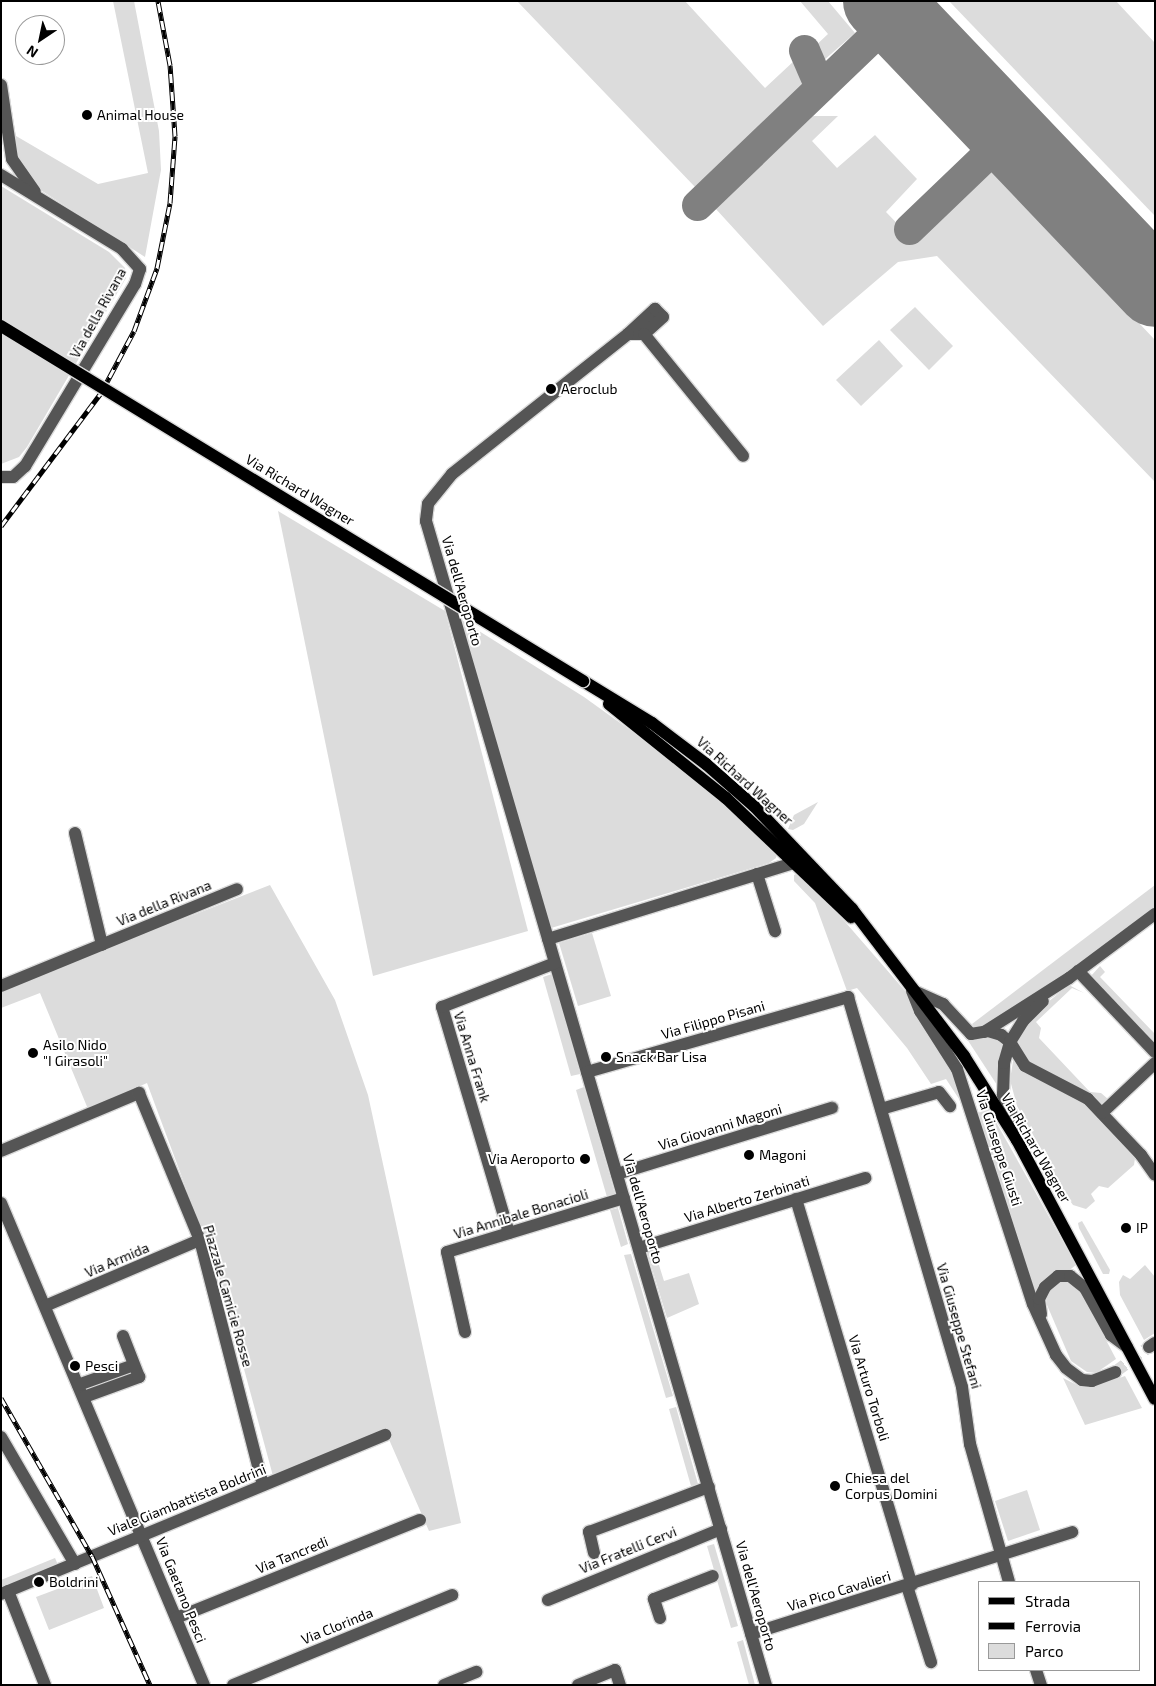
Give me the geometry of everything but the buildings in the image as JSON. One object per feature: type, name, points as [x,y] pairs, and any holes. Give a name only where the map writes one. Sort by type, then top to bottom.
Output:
[{"type":"main road","name":"Via Richard Wagner","points":[[1,326],[652,723],[727,782],[836,891],[964,1056],[1017,1140],[1155,1398]]},
{"type":"main road","name":"Via Richard Wagner","points":[[583,681],[714,788],[866,929]]},
{"type":"street","points":[[1,85],[4,138],[17,168],[47,204]]},
{"type":"street","name":"Via della Rivana","points":[[1,175],[126,252],[137,263],[139,274],[26,466],[12,477],[1,477]]},
{"type":"street","name":"Via dell'Aeroporto","points":[[644,334],[663,317],[655,309],[628,334],[452,474],[435,493],[426,512],[432,543],[766,1685]]},
{"type":"street","points":[[628,334],[644,334],[743,456]]},
{"type":"street","name":"Via della Rivana","points":[[76,833],[102,945]]},
{"type":"street","points":[[548,939],[794,863]]},
{"type":"street","points":[[757,874],[775,931]]},
{"type":"street","name":"Via della Rivana","points":[[1,986],[237,889]]},
{"type":"street","name":"Via Giuseppe Giusti","points":[[980,1033],[1073,975],[1155,914]]},
{"type":"street","name":"Via Anna Frank","points":[[509,1233],[442,1007],[555,963]]},
{"type":"street","points":[[1073,975],[1155,1053],[1155,1062],[1102,1113]]},
{"type":"street","name":"Via Giuseppe Giusti","points":[[1017,1140],[1015,1122],[1003,1095],[1004,1063],[1010,1042],[1023,1020],[1073,975]]},
{"type":"street","name":"Via Giuseppe Giusti","points":[[908,982],[920,1011],[957,1069],[1044,1331],[1056,1355],[1073,1375],[1092,1381],[1114,1372]]},
{"type":"street","points":[[916,992],[943,1004],[965,1031],[980,1033],[996,1032],[1010,1042],[1025,1066],[1088,1099],[1141,1155],[1155,1175]]},
{"type":"street","name":"Via Filippo Pisani","points":[[587,1072],[848,997]]},
{"type":"street","name":"Via Giuseppe Stefani","points":[[848,997],[962,1387],[970,1444],[1009,1581]]},
{"type":"street","points":[[881,1109],[939,1092],[950,1106]]},
{"type":"street","name":"Piazzale Camicie Rosse","points":[[1,1151],[139,1093],[200,1240],[264,1485]]},
{"type":"street","name":"Via Giovanni Magoni","points":[[617,1174],[832,1108]]},
{"type":"street","name":"Via Alberto Zerbinati","points":[[638,1248],[865,1178]]},
{"type":"street","name":"Via Annibale Bonacioli","points":[[465,1332],[447,1252],[624,1198]]},
{"type":"street","name":"Via Arturo Torboli","points":[[796,1199],[910,1585]]},
{"type":"street","name":"Via Gaetano Pesci","points":[[1,1203],[204,1685]]},
{"type":"street","name":"Via Armida","points":[[45,1306],[200,1240]]},
{"type":"street","name":"Via Giuseppe Giusti","points":[[1044,1331],[1039,1307],[1041,1293],[1053,1279],[1064,1274],[1081,1283],[1111,1335],[1128,1347]]},
{"type":"street","points":[[81,1391],[139,1377],[123,1336]]},
{"type":"street","name":"Viale Giambattista Boldrini","points":[[5,1592],[385,1435]]},
{"type":"street","points":[[1,1437],[75,1564]]},
{"type":"street","points":[[594,1553],[589,1532],[708,1487]]},
{"type":"street","name":"Via Tancredi","points":[[176,1618],[420,1520]]},
{"type":"street","name":"Via Fratelli Cervi","points":[[548,1600],[721,1529]]},
{"type":"street","points":[[1000,1553],[1072,1532]]},
{"type":"street","name":"Via Pico Cavalieri","points":[[751,1634],[910,1585],[1000,1553]]},
{"type":"street","points":[[660,1618],[654,1599],[713,1576]]},
{"type":"street","name":"Via Pico Cavalieri","points":[[910,1585],[931,1662]]},
{"type":"street","points":[[5,1592],[45,1685]]},
{"type":"street","name":"Via Clorinda","points":[[233,1685],[452,1595]]},
{"type":"street","points":[[578,1685],[615,1670],[620,1685]]},
{"type":"street","points":[[1036,1671],[1041,1685]]},
{"type":"street","points":[[444,1685],[477,1672]]},
{"type":"green space","points":[[113,1],[134,1],[159,131],[161,170],[145,257],[39,189],[23,170],[11,133],[98,184],[148,173]]},
{"type":"green space","points":[[517,1],[685,1],[765,88],[795,60],[805,86],[695,187]]},
{"type":"green space","points":[[800,1],[828,1],[855,33],[823,61],[812,49],[828,34]]},
{"type":"green space","points":[[949,1],[1116,1],[1155,43],[1155,216]]},
{"type":"green space","points":[[813,116],[838,116],[812,141],[837,168],[875,135],[917,179],[886,212],[914,241],[991,166],[1155,340],[1155,482],[937,256],[898,262],[823,326],[715,208]]},
{"type":"green space","points":[[1,186],[109,252],[125,268],[126,278],[27,447],[19,457],[1,464]]},
{"type":"green space","points":[[915,307],[953,346],[929,370],[890,330]]},
{"type":"green space","points":[[879,340],[903,366],[861,406],[836,380]]},
{"type":"green space","points":[[278,511],[445,611],[528,931],[373,976]]},
{"type":"green space","points":[[460,619],[584,697],[694,776],[777,852],[776,858],[769,863],[551,928]]},
{"type":"green space","points":[[818,802],[804,824],[793,830],[788,829],[794,815]]},
{"type":"green space","points":[[798,873],[807,878],[906,992],[953,1066],[961,1102],[946,1079],[931,1084],[907,1048],[857,988],[847,991],[815,903],[794,881],[794,875]]},
{"type":"green space","points":[[270,885],[335,1000],[368,1095],[461,1523],[429,1531],[384,1428],[273,1476],[219,1277],[147,1083],[88,1109],[40,993],[1,1008],[1,990]]},
{"type":"green space","points":[[1155,885],[1155,909],[1112,942],[992,1023],[975,1028],[972,1024]]},
{"type":"green space","points":[[592,933],[611,996],[578,1006],[559,943]]},
{"type":"green space","points":[[1100,966],[1105,972],[1100,977],[1155,1034],[1155,1043],[1091,976]]},
{"type":"green space","points":[[552,974],[580,1074],[571,1076],[543,977]]},
{"type":"green space","points":[[1069,985],[1084,993],[1072,988],[1036,1022],[1041,1028],[1039,1038],[1090,1092],[1101,1093],[1108,1099],[1102,1104],[1030,1065],[1019,1055],[1016,1038],[1043,1006]]},
{"type":"green space","points":[[965,1036],[991,1036],[1003,1043],[997,1085]]},
{"type":"green space","points":[[1014,1055],[1082,1099],[1135,1158],[1134,1165],[1108,1188],[1099,1186],[1091,1194],[1095,1201],[1086,1209],[1073,1205],[1068,1198],[1017,1106],[1010,1080]]},
{"type":"green space","points":[[584,1087],[615,1194],[607,1197],[576,1090]]},
{"type":"green space","points":[[982,1107],[988,1108],[1076,1265],[1037,1295],[978,1115]]},
{"type":"green space","points":[[618,1208],[628,1244],[621,1247],[610,1210]]},
{"type":"green space","points":[[1082,1221],[1110,1270],[1109,1274],[1103,1274],[1079,1228],[1078,1223]]},
{"type":"green space","points":[[654,1249],[664,1281],[689,1273],[699,1304],[667,1318],[647,1252]]},
{"type":"green space","points":[[631,1254],[673,1396],[666,1398],[624,1255]]},
{"type":"green space","points":[[1145,1265],[1155,1277],[1155,1333],[1144,1340],[1120,1295],[1119,1282],[1123,1275],[1130,1279]]},
{"type":"green space","points":[[1061,1280],[1076,1283],[1116,1359],[1096,1373],[1087,1372],[1071,1361],[1047,1305],[1047,1291]]},
{"type":"green space","points":[[1125,1376],[1142,1408],[1085,1425],[1063,1378],[1079,1386],[1091,1388]]},
{"type":"green space","points":[[676,1407],[698,1484],[691,1486],[669,1409]]},
{"type":"green space","points":[[1027,1490],[1040,1530],[1008,1541],[995,1501]]},
{"type":"green space","points":[[714,1544],[738,1626],[731,1628],[707,1546]]},
{"type":"green space","points":[[55,1558],[58,1565],[1,1588],[1,1580]]},
{"type":"green space","points":[[92,1576],[104,1608],[49,1630],[36,1597]]},
{"type":"green space","points":[[743,1640],[755,1685],[749,1685],[737,1642]]},
{"type":"taxiway","points":[[697,205],[895,15]]},
{"type":"taxiway","points":[[804,50],[820,87]]},
{"type":"taxiway","points":[[909,229],[1008,134]]},
{"type":"runway","points":[[882,1],[1155,288]]},
{"type":"tunnel","points":[[1115,1372],[1149,1347]]},
{"type":"railway","points":[[1,526],[101,393],[134,331],[157,268],[170,203],[175,136],[170,65],[158,1]]},
{"type":"railway","points":[[1,1398],[92,1556],[150,1685]]},
{"type":"place","name":"Animal House","points":[[87,115]]},
{"type":"place","name":"Aeroclub","points":[[551,389]]},
{"type":"place","name":"Asilo Nido \"I Girasoli\"","points":[[33,1053]]},
{"type":"place","name":"Snack Bar Lisa","points":[[606,1057]]},
{"type":"place","name":"Magoni","points":[[749,1155]]},
{"type":"place","name":"Via Aeroporto","points":[[585,1159]]},
{"type":"place","name":"IP","points":[[1126,1228]]},
{"type":"place","name":"Pesci","points":[[75,1366]]},
{"type":"place","name":"Chiesa del Corpus Domini","points":[[835,1486]]},
{"type":"place","name":"Boldrini","points":[[39,1582]]}]
